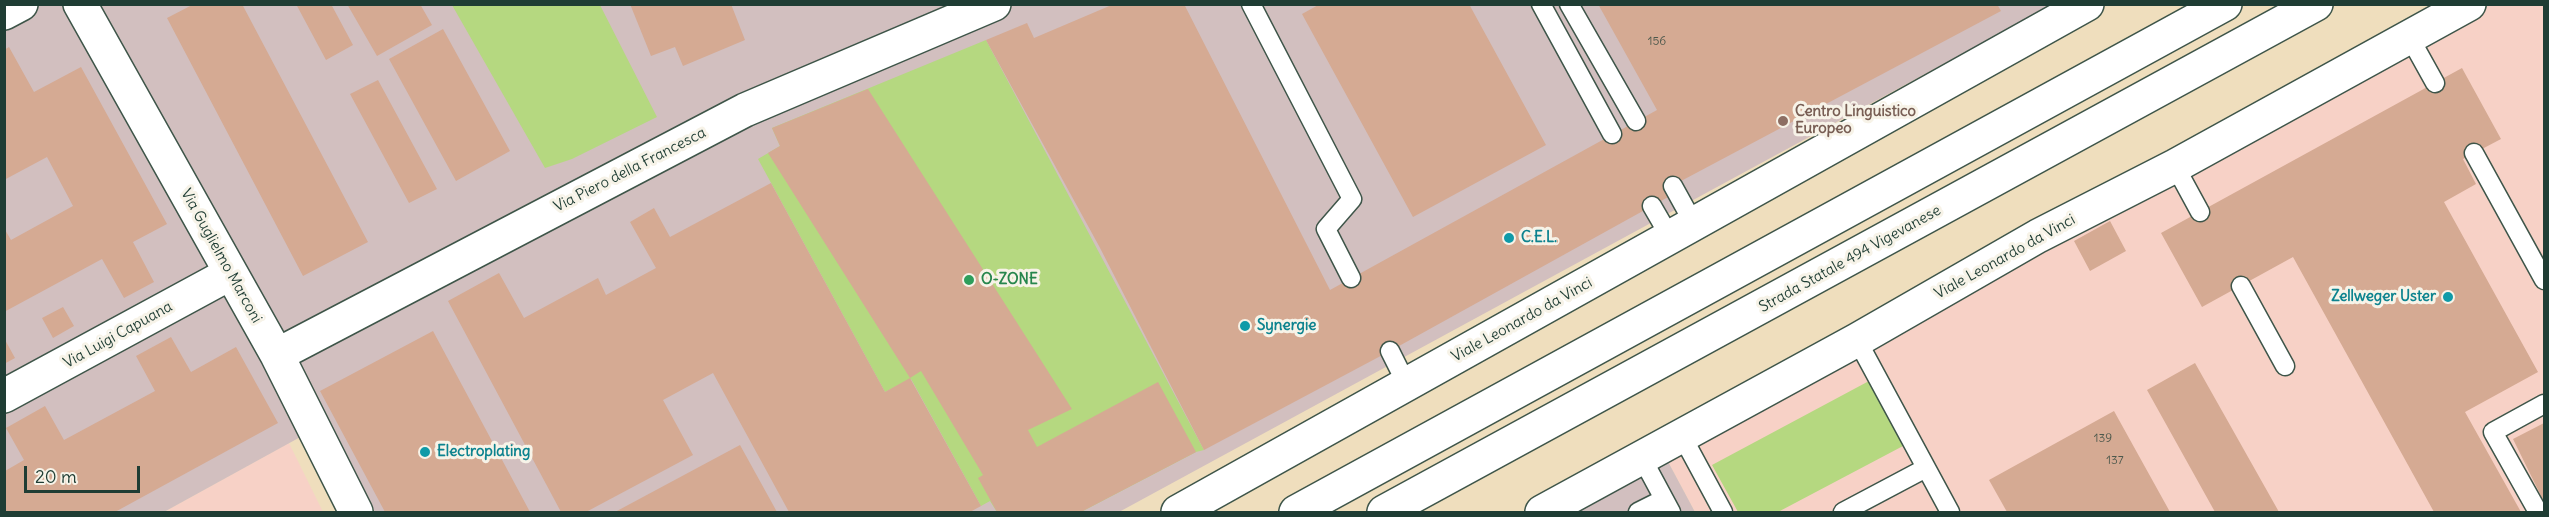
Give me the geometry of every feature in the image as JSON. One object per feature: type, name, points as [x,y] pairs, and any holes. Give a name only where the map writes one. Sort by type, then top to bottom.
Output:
[{"type":"street","points":[[4,13],[21,4]]},
{"type":"street","name":"Via Guglielmo Marconi","points":[[80,4],[277,355],[351,508]]},
{"type":"street","name":"Via Piero della Francesca","points":[[277,355],[745,110],[994,4]]},
{"type":"street","name":"Viale Leonardo da Vinci","points":[[1178,513],[2087,4]]},
{"type":"street","points":[[1296,513],[2224,4]]},
{"type":"street","name":"Strada Statale 494 Vigevanese","points":[[1384,513],[2316,4]]},
{"type":"street","name":"Viale Leonardo da Vinci","points":[[1542,513],[1857,340],[2038,236],[2175,166],[2469,4]]},
{"type":"street","name":"Via Luigi Capuana","points":[[4,396],[231,273]]},
{"type":"lane","points":[[1251,4],[1352,199],[1326,229],[1351,278]]},
{"type":"lane","points":[[1541,4],[1612,134]]},
{"type":"lane","points":[[1569,4],[1636,121]]},
{"type":"lane","points":[[2410,38],[2435,83]]},
{"type":"lane","points":[[2474,153],[2544,280]]},
{"type":"lane","points":[[2175,166],[2200,212]]},
{"type":"lane","points":[[1673,186],[1682,231]]},
{"type":"lane","points":[[1652,206],[1682,231]]},
{"type":"lane","points":[[2241,286],[2285,366]]},
{"type":"lane","points":[[1857,340],[1950,513]]},
{"type":"lane","points":[[1390,351],[1407,385]]},
{"type":"lane","points":[[2538,513],[2493,432],[2544,404]]},
{"type":"lane","points":[[1682,436],[1724,513]]},
{"type":"lane","points":[[1638,513],[1667,506],[1642,458]]},
{"type":"lane","points":[[1843,513],[1926,468]]},
{"type":"shaded area","points":[[4,5],[2052,5],[1119,512],[375,512],[324,424],[164,512],[5,512]]},
{"type":"shaded area","points":[[2487,5],[2544,5],[2544,512],[1695,512],[1665,456],[1884,338]]},
{"type":"shaded area","points":[[289,443],[323,512],[164,512]]},
{"type":"shaded area","points":[[1665,456],[1695,512],[1561,512]]},
{"type":"green space","points":[[452,5],[600,5],[657,117],[572,159],[545,168]]},
{"type":"green space","name":"O-ZONE","points":[[986,40],[1204,450],[1196,452],[1081,512],[997,512],[990,501],[981,506],[911,379],[885,392],[758,159],[780,146],[772,128]]},
{"type":"green space","points":[[1869,381],[1903,446],[1778,512],[1738,512],[1712,465]]},
{"type":"building","points":[[194,4],[242,4],[368,242],[303,276],[167,18]]},
{"type":"building","points":[[296,4],[331,4],[353,45],[326,60]]},
{"type":"building","points":[[347,4],[420,4],[432,25],[377,56]]},
{"type":"building","points":[[630,4],[731,4],[745,40],[683,66],[675,47],[651,56]]},
{"type":"building","points":[[1114,4],[1184,4],[1330,290],[1657,110],[1598,4],[1997,4],[2001,11],[1666,189],[1670,196],[1390,351],[1204,450],[1099,246],[986,40],[1027,23],[1034,38]]},
{"type":"building","points":[[1320,4],[1469,4],[1546,145],[1413,217],[1302,14]]},
{"type":"building","points":[[443,29],[510,151],[456,181],[389,59]]},
{"type":"building","points":[[9,47],[34,92],[81,67],[167,224],[133,242],[154,282],[124,298],[102,259],[4,312],[4,228],[11,240],[73,206],[47,157],[4,180],[4,50]]},
{"type":"building","points":[[2462,68],[2501,139],[2463,159],[2476,184],[2444,202],[2538,372],[2465,412],[2521,512],[2434,512],[2293,257],[2202,307],[2161,233]]},
{"type":"building","points":[[378,80],[437,189],[409,203],[350,94]]},
{"type":"building","points":[[868,89],[1072,409],[1028,430],[1037,447],[1158,382],[1196,452],[1081,512],[997,512],[978,478],[983,475],[921,371],[910,378],[768,153],[780,146],[772,128]]},
{"type":"building","points":[[771,183],[885,392],[910,378],[981,506],[970,512],[789,512],[713,373],[663,400],[693,455],[586,512],[561,512],[448,301],[499,273],[524,318],[598,278],[606,295],[656,268],[630,222],[654,208],[670,237]]},
{"type":"building","points":[[2110,221],[2126,251],[2090,271],[2074,241]]},
{"type":"building","points":[[63,307],[74,326],[53,338],[42,318]]},
{"type":"building","name":"Electroplating","points":[[433,331],[530,512],[385,512],[320,391]]},
{"type":"building","points":[[171,337],[191,372],[236,347],[278,423],[115,512],[5,512],[5,471],[24,460],[6,428],[45,406],[64,440],[155,391],[136,356]]},
{"type":"building","points":[[4,338],[15,358],[4,364]]},
{"type":"building","points":[[2195,363],[2279,512],[2215,512],[2147,390]]},
{"type":"building","points":[[2114,411],[2170,512],[2007,512],[1989,480]]},
{"type":"building","points":[[2544,423],[2544,502],[2513,439]]},
{"type":"building","points":[[740,445],[777,512],[615,512]]},
{"type":"place","name":"Centro Linguistico Europeo","points":[[1783,121]]},
{"type":"place","name":"C.E.L.","points":[[1509,238]]},
{"type":"place","name":"O-ZONE","points":[[969,280]]},
{"type":"place","name":"Zellweger Uster","points":[[2448,297]]},
{"type":"place","name":"Synergie","points":[[1245,326]]},
{"type":"place","name":"Electroplating","points":[[425,452]]}]
